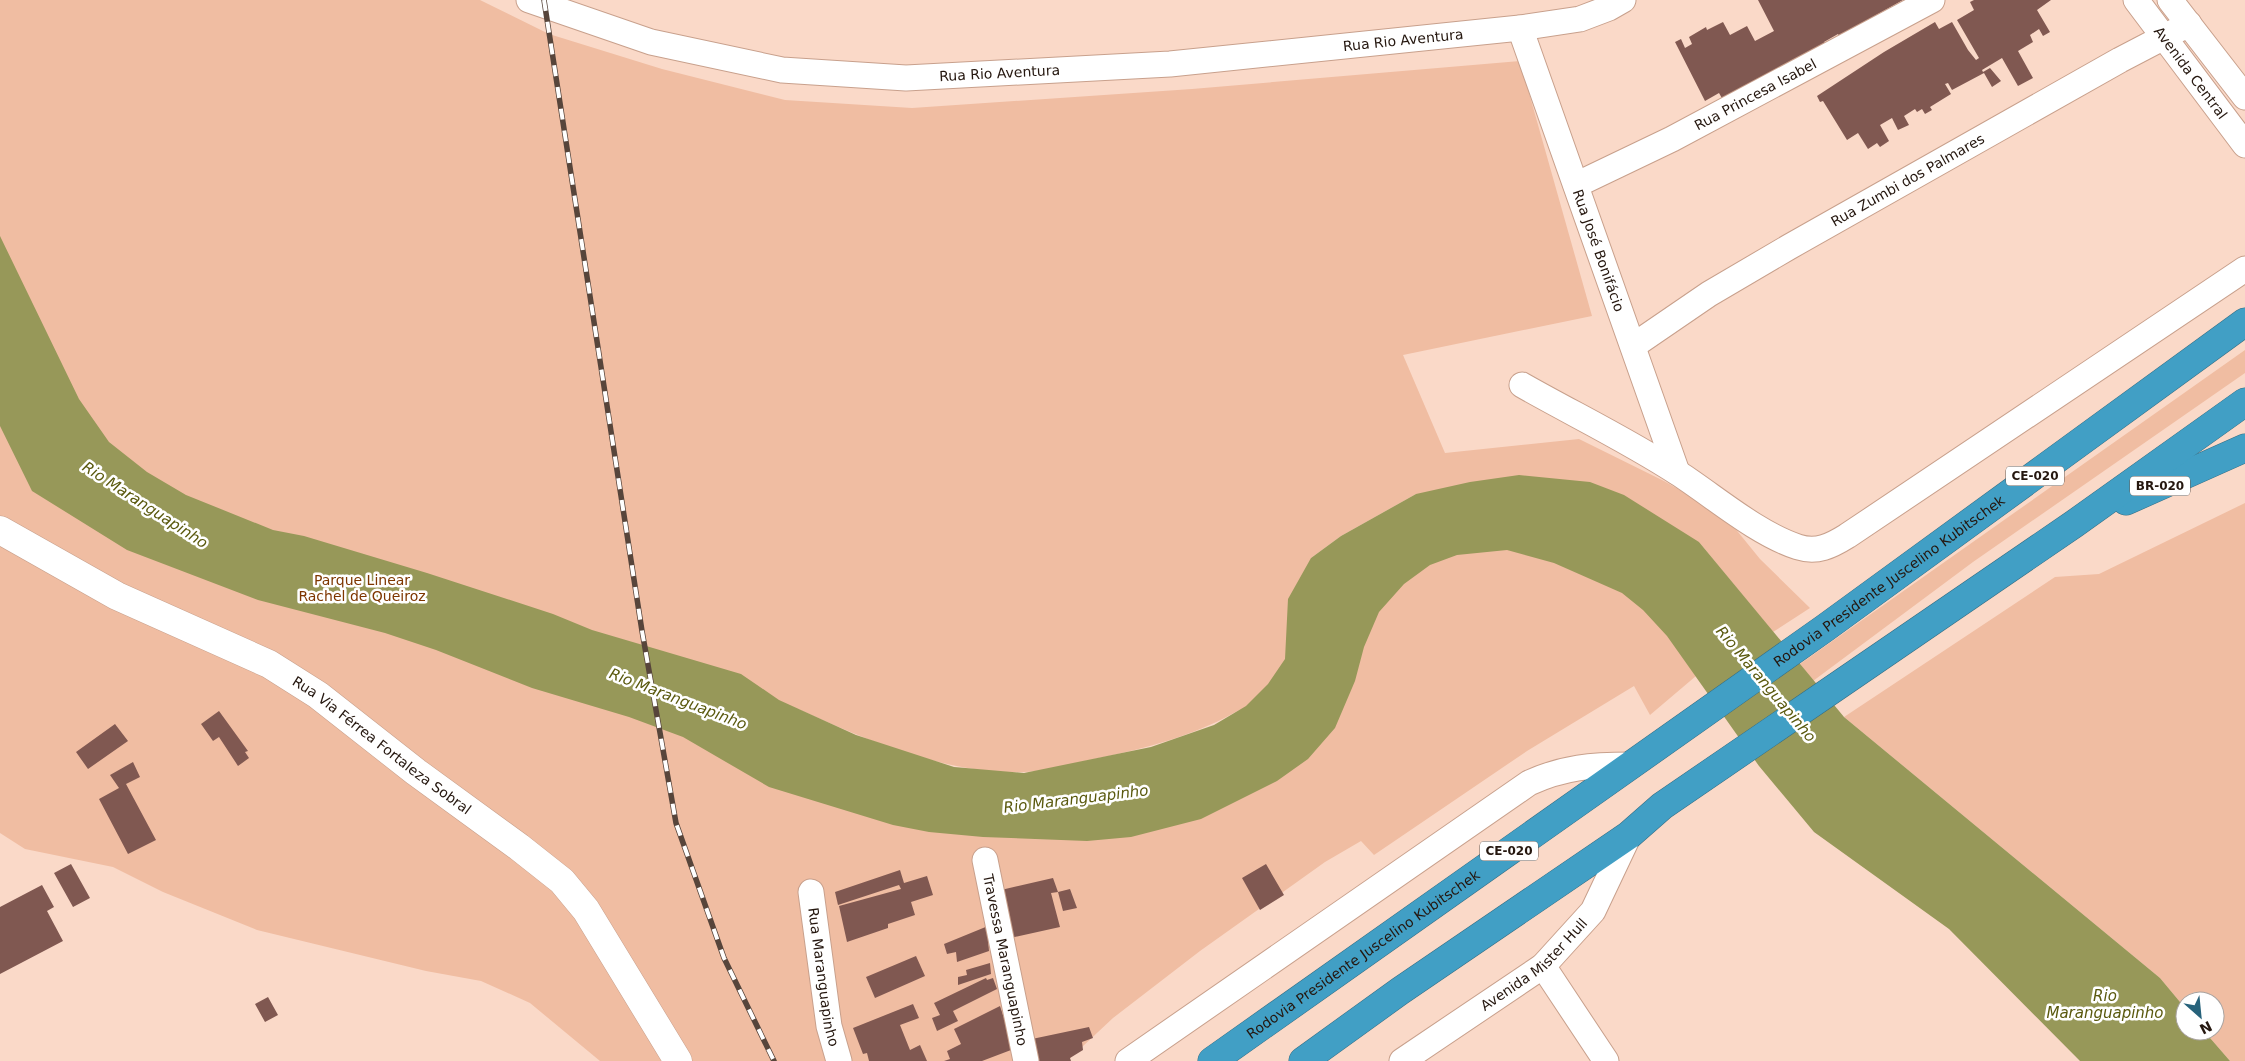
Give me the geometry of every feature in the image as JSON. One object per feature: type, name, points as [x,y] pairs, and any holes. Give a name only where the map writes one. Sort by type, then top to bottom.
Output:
[{"type":"highway","name":"Rodovia Presidente Juscelino Kubitschek","points":[[1212,1061],[1825,628],[2245,322]]},
{"type":"highway","points":[[1302,1061],[1629,835],[1662,806],[2074,524],[2245,402]]},
{"type":"highway","name":"BR-020","points":[[2074,524],[2245,448]]},
{"type":"main road","name":"Rua Via Férrea Fortaleza Sobral","points":[[0,530],[117,596],[269,664],[318,695],[416,772],[520,847],[562,881],[586,910],[678,1061]]},
{"type":"street","name":"Rua Rio Aventura","points":[[530,0],[651,42],[782,70],[906,78],[1170,64],[1520,28],[1580,19],[1609,8],[1623,0]]},
{"type":"street","name":"Rua Princesa Isabel","points":[[1576,185],[1672,139],[1932,0]]},
{"type":"street","name":"Avenida Central","points":[[2136,0],[2245,145]]},
{"type":"street","name":"Avenida Central","points":[[2170,0],[2245,97]]},
{"type":"street","name":"Rua Zumbi dos Palmares","points":[[1633,346],[1708,294],[2189,24]]},
{"type":"street","name":"Rua José Bonifácio","points":[[1520,28],[1677,472]]},
{"type":"street","points":[[1522,386],[1677,472],[1778,538],[1799,547],[1817,550],[1831,546],[2245,269]]},
{"type":"street","points":[[1128,1061],[1529,783],[1552,773],[1576,767],[1636,761]]},
{"type":"street","name":"Avenida Mister Hull","points":[[1402,1061],[1543,966],[1593,911],[1629,835]]},
{"type":"street","name":"Travessa Maranguapinho","points":[[985,860],[1026,1061]]},
{"type":"street","name":"Rua Maranguapinho","points":[[811,892],[829,1026],[839,1061]]},
{"type":"street","points":[[1543,966],[1606,1061]]},
{"type":"green space","name":"Parque Linear Rachel de Queiroz","points":[[0,0],[480,0],[549,34],[662,69],[785,100],[912,108],[1192,89],[1520,61],[1592,316],[1403,355],[1445,453],[1579,439],[1664,481],[1725,516],[1760,559],[1810,608],[1773,632],[1699,542],[1416,494],[1341,536],[1311,558],[1479,540],[1661,571],[1679,652],[1696,676],[1650,715],[1634,686],[1527,751],[1374,855],[1361,841],[1325,862],[1200,951],[1113,1018],[1067,1061],[600,1061],[530,1003],[481,981],[426,971],[257,930],[163,892],[113,867],[25,849],[0,833]],"holes":[[[798,709],[879,744],[936,761],[965,768],[1023,772],[1054,768],[1160,743],[1210,725],[1241,709],[1111,798],[801,746]]]},
{"type":"green space","points":[[2245,350],[2245,373],[1973,562],[1813,681],[1800,664]]},
{"type":"green space","points":[[2245,503],[2245,1061],[2230,1061],[2213,1041],[2225,1041],[2225,991],[2175,991],[2175,996],[2160,978],[1844,717],[2055,577],[2099,574]]},
{"type":"water","name":"Rio Maranguapinho","points":[[0,236],[79,399],[109,442],[147,472],[186,495],[273,530],[304,536],[427,573],[553,614],[592,630],[741,674],[779,700],[856,735],[954,767],[1024,773],[1151,747],[1214,725],[1246,706],[1268,684],[1285,659],[1288,599],[1311,558],[1341,536],[1416,494],[1470,482],[1519,475],[1590,482],[1624,495],[1699,542],[1844,717],[2160,978],[2175,996],[2175,1041],[2213,1041],[2230,1061],[2080,1061],[1949,929],[1814,832],[1759,766],[1667,636],[1643,610],[1622,593],[1554,563],[1507,550],[1457,555],[1430,565],[1404,584],[1379,612],[1364,647],[1355,681],[1335,728],[1308,759],[1277,781],[1201,819],[1131,837],[1087,841],[983,837],[929,832],[893,825],[769,787],[683,737],[629,717],[532,688],[436,650],[385,633],[258,600],[127,550],[32,491],[0,426]]},
{"type":"building","points":[[1758,0],[1903,0],[1839,36],[1838,34],[1791,64],[1790,62],[1754,81],[1723,100],[1719,93],[1705,101],[1675,42],[1681,39],[1685,48],[1692,44],[1689,37],[1706,27],[1707,30],[1723,22],[1730,35],[1747,26],[1755,41],[1774,31]]},
{"type":"building","points":[[1974,0],[2051,0],[2037,10],[2050,32],[2043,36],[2039,29],[2030,35],[2033,42],[2018,51],[2033,78],[2018,86],[2002,58],[1982,70],[1983,72],[1990,68],[2001,81],[1992,87],[1984,73],[1952,90],[1948,83],[1945,84],[1951,94],[1930,107],[1932,110],[1925,114],[1922,109],[1917,112],[1915,109],[1904,116],[1909,125],[1898,130],[1892,118],[1880,125],[1889,141],[1880,147],[1877,143],[1868,149],[1858,133],[1847,140],[1823,101],[1820,102],[1817,96],[1884,52],[1935,22],[1939,29],[1952,22],[1976,60],[1979,58],[1957,20],[1974,10],[1970,2]]},
{"type":"building","points":[[219,711],[248,751],[245,752],[249,758],[238,766],[219,737],[213,741],[201,724]]},
{"type":"building","points":[[115,724],[128,741],[88,769],[76,752]]},
{"type":"building","points":[[133,762],[140,777],[126,784],[156,840],[128,854],[99,799],[119,788],[110,775]]},
{"type":"building","points":[[71,864],[90,898],[73,907],[54,873]]},
{"type":"building","points":[[1266,864],[1284,895],[1260,910],[1242,878]]},
{"type":"building","points":[[900,870],[904,883],[927,876],[933,895],[911,902],[915,915],[888,924],[888,928],[847,942],[839,906],[901,889],[899,885],[838,905],[835,892]]},
{"type":"building","points":[[1053,878],[1058,892],[1051,893],[1060,927],[1010,938],[1001,890]]},
{"type":"building","points":[[42,885],[54,907],[47,911],[63,941],[0,974],[0,907]]},
{"type":"building","points":[[1070,889],[1077,908],[1063,911],[1058,892]]},
{"type":"building","points":[[988,926],[991,938],[988,939],[989,951],[957,962],[956,952],[947,954],[944,944]]},
{"type":"building","points":[[916,956],[925,976],[875,998],[866,977]]},
{"type":"building","points":[[990,963],[991,974],[958,985],[958,977],[967,975],[966,970]]},
{"type":"building","points":[[986,978],[987,980],[993,978],[997,989],[953,1011],[958,1021],[937,1031],[932,1018],[940,1015],[934,1003]]},
{"type":"building","points":[[268,997],[278,1015],[265,1022],[255,1004]]},
{"type":"building","points":[[913,1004],[919,1018],[900,1025],[910,1050],[920,1045],[927,1061],[869,1061],[867,1053],[863,1054],[853,1028]]},
{"type":"building","points":[[1000,1006],[1010,1036],[1008,1037],[1011,1050],[982,1061],[944,1061],[950,1059],[947,1051],[961,1044],[954,1029]]},
{"type":"building","points":[[1089,1027],[1093,1038],[1082,1042],[1083,1050],[1070,1058],[1071,1061],[1029,1061],[1032,1039]]},
{"type":"railway","points":[[544,0],[642,631],[676,823],[724,958],[774,1061]]}]
